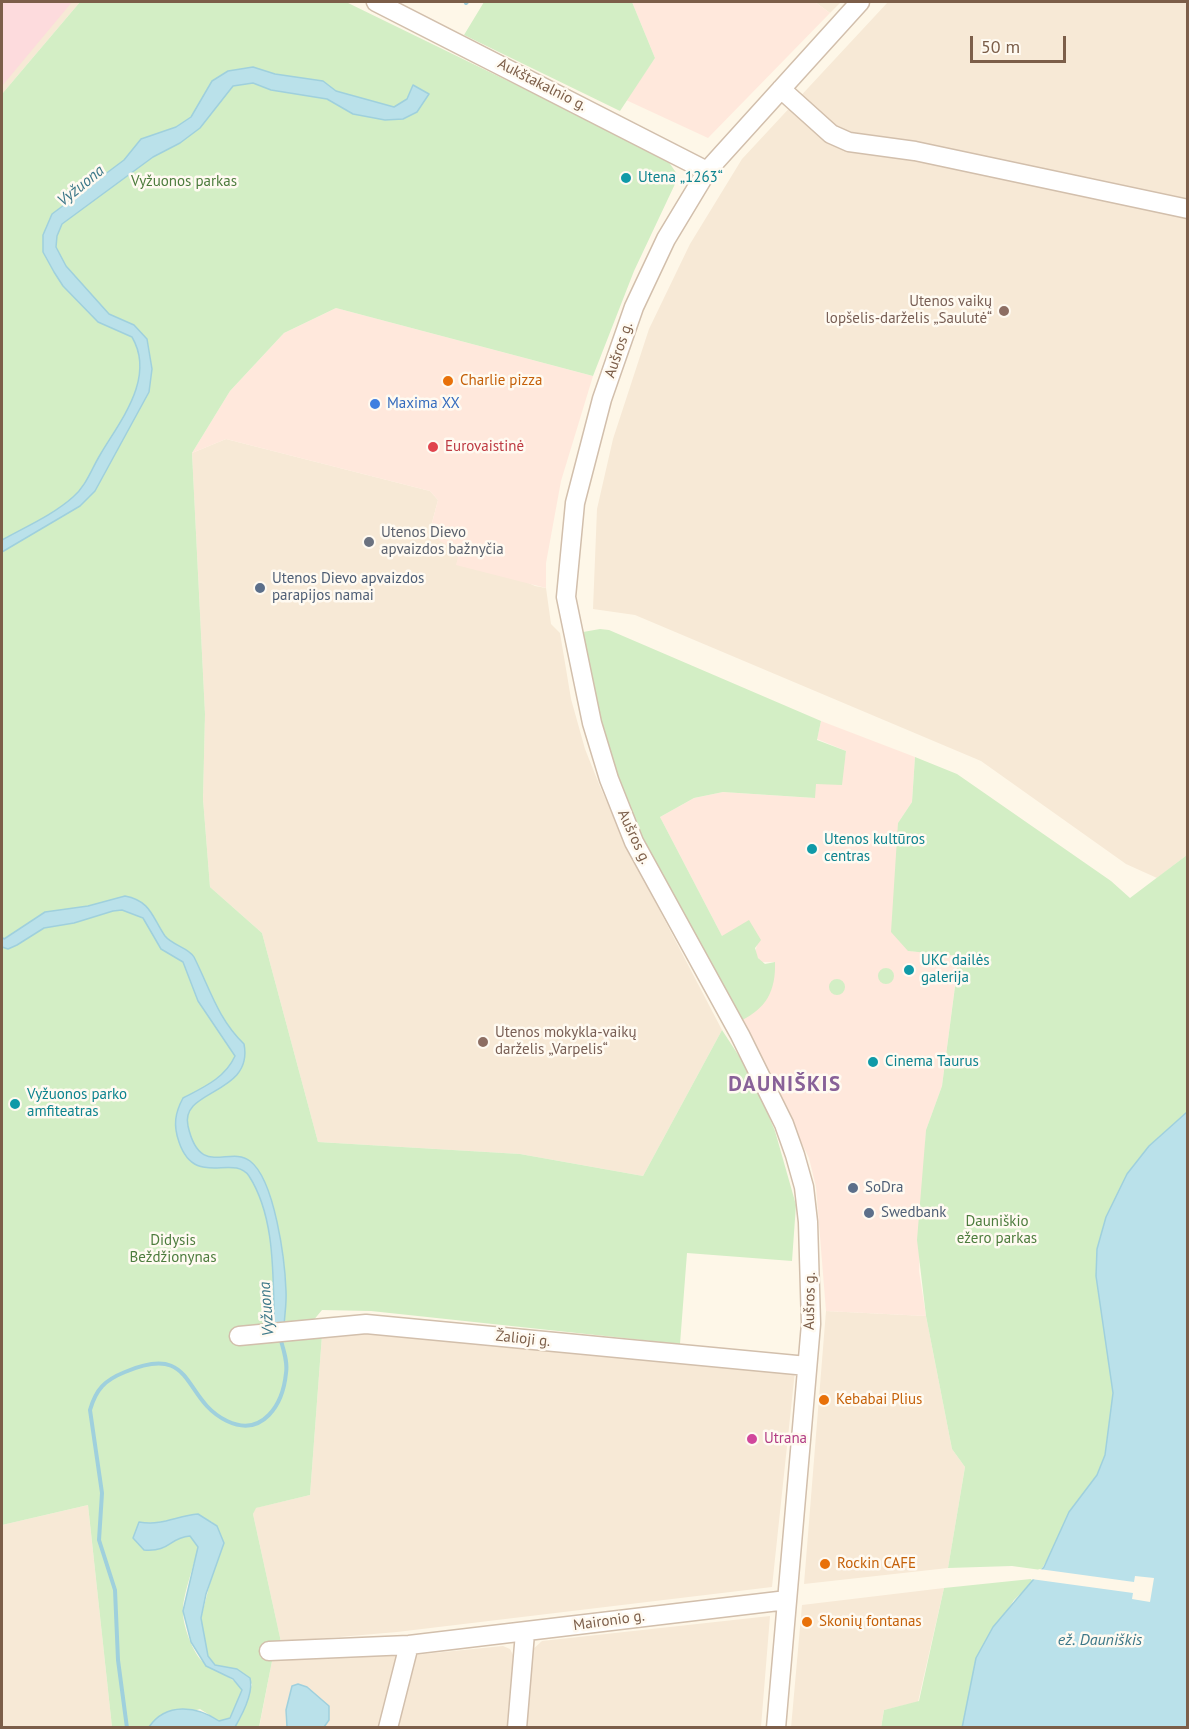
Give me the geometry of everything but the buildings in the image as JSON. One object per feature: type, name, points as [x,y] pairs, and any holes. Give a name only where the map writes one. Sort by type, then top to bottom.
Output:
[{"type":"street","name":"Aukštakalnio g.","points":[[376,2],[707,171]]},
{"type":"street","name":"Aušros g.","points":[[776,1728],[807,1366],[811,1264],[804,1187],[784,1124],[740,1035],[634,842],[609,779],[592,723],[566,597],[575,503],[612,370],[634,307],[666,239],[707,171],[860,2]]},
{"type":"street","points":[[781,88],[831,134],[849,142],[915,151],[1188,209]]},
{"type":"street","name":"Žalioji g.","points":[[239,1336],[366,1324],[807,1366]]},
{"type":"street","name":"Maironio g.","points":[[409,1645],[787,1600]]},
{"type":"street","points":[[517,1728],[525,1633]]},
{"type":"street","points":[[269,1651],[409,1645],[388,1728]]},
{"type":"shaded area","points":[[2,2],[80,2],[2,94]]},
{"type":"shaded area","points":[[2,2],[72,2],[2,86]]},
{"type":"shaded area","points":[[632,2],[815,2],[830,13],[708,138],[626,100],[655,58]]},
{"type":"shaded area","points":[[815,2],[841,2],[830,13]]},
{"type":"shaded area","points":[[888,2],[1187,2],[1187,855],[1157,878],[1126,864],[981,761],[635,615],[593,609],[597,509],[613,439],[649,329],[690,244],[742,159]]},
{"type":"shaded area","points":[[336,308],[593,376],[561,481],[546,563],[546,588],[456,565],[459,553],[429,534],[438,500],[430,491],[226,439],[192,453],[230,391],[284,333]]},
{"type":"shaded area","points":[[226,439],[430,491],[438,500],[429,534],[535,586],[546,588],[551,624],[560,633],[571,699],[585,749],[638,869],[722,1030],[643,1176],[520,1154],[318,1142],[262,933],[210,887],[203,799],[205,714],[192,453]]},
{"type":"shaded area","points":[[821,721],[915,757],[912,802],[898,823],[908,951],[959,955],[942,1086],[926,1130],[919,1271],[926,1316],[826,1311],[816,1187],[809,1158],[740,1021],[774,962],[761,962],[755,954],[757,944],[722,936],[660,817],[694,798],[723,792],[814,798],[815,784],[845,758],[846,751],[817,739]]},
{"type":"shaded area","points":[[826,1311],[926,1316],[952,1449],[965,1467],[948,1568],[804,1584]]},
{"type":"shaded area","points":[[367,1330],[795,1371],[772,1587],[397,1632],[281,1642],[253,1514],[255,1508],[310,1495],[322,1335]]},
{"type":"shaded area","points":[[88,1505],[112,1727],[2,1728],[2,1525]]},
{"type":"shaded area","points":[[944,1588],[918,1702],[884,1710],[881,1727],[791,1728],[802,1605]]},
{"type":"shaded area","points":[[770,1616],[761,1727],[524,1728],[532,1650],[542,1641]]},
{"type":"shaded area","points":[[503,1646],[510,1649],[513,1655],[507,1727],[259,1728],[273,1656],[414,1655]]},
{"type":"green space","name":"Vyžuonos parkas","points":[[80,2],[346,2],[666,158],[677,174],[675,184],[634,271],[593,376],[336,308],[284,333],[230,391],[192,453],[205,714],[203,799],[210,887],[262,933],[318,1142],[520,1154],[643,1176],[722,1030],[752,1076],[775,1131],[796,1205],[792,1261],[687,1253],[680,1344],[371,1311],[322,1310],[303,1333],[322,1335],[310,1495],[256,1508],[253,1514],[281,1642],[273,1656],[259,1727],[235,1727],[241,1717],[252,1684],[215,1665],[208,1656],[204,1640],[201,1618],[211,1579],[217,1526],[208,1520],[190,1516],[161,1522],[139,1522],[181,1537],[190,1536],[198,1547],[183,1606],[186,1631],[201,1660],[234,1681],[242,1690],[230,1718],[219,1721],[200,1709],[152,1724],[149,1728],[112,1727],[88,1505],[2,1525],[2,94]]},
{"type":"green space","points":[[484,2],[632,2],[655,58],[620,111],[464,35]]},
{"type":"green space","points":[[609,630],[821,721],[817,740],[846,751],[842,785],[816,784],[815,798],[723,792],[694,798],[660,817],[722,936],[749,920],[761,940],[755,948],[758,958],[765,964],[775,962],[774,982],[768,998],[757,1011],[740,1021],[635,825],[609,757],[584,671],[581,648],[583,632]]},
{"type":"green space","name":"Dauniškio ežero parkas","points":[[915,757],[957,774],[1111,881],[1130,898],[1187,855],[1187,1112],[1149,1146],[1096,1276],[1113,1393],[1105,1455],[1097,1475],[1069,1512],[1052,1552],[1041,1570],[1012,1566],[948,1568],[965,1467],[952,1449],[926,1316],[917,1240],[926,1130],[942,1086],[959,956],[908,951],[891,932],[898,823],[912,802]]},
{"type":"green space","points":[[886,968],[894,976],[886,984],[878,976]]},
{"type":"green space","points":[[837,979],[843,981],[845,987],[843,993],[837,995],[831,993],[829,987],[831,981]]},
{"type":"green space","points":[[1031,1579],[1033,1582],[1014,1600],[976,1658],[962,1727],[881,1728],[884,1710],[919,1701],[944,1588]]},
{"type":"water","points":[[253,67],[275,74],[323,81],[336,91],[394,107],[407,99],[413,85],[429,94],[417,112],[403,119],[385,120],[353,114],[327,99],[271,90],[253,83],[233,86],[200,128],[180,143],[153,157],[62,224],[57,236],[56,247],[66,266],[109,314],[134,325],[147,339],[152,369],[149,392],[95,491],[80,506],[2,552],[2,540],[57,509],[81,488],[125,414],[138,383],[140,368],[138,352],[132,337],[98,322],[63,286],[43,252],[43,235],[52,214],[124,160],[141,139],[176,127],[191,117],[212,81],[228,71]]},
{"type":"water","points":[[125,896],[134,898],[146,906],[165,936],[192,954],[221,1014],[244,1044],[244,1061],[238,1073],[228,1083],[194,1105],[188,1114],[188,1126],[193,1142],[200,1152],[207,1156],[242,1157],[250,1161],[259,1171],[266,1185],[281,1242],[286,1297],[284,1337],[275,1337],[269,1234],[265,1213],[249,1176],[242,1170],[234,1168],[204,1167],[194,1164],[186,1156],[177,1136],[176,1119],[183,1098],[220,1076],[235,1056],[198,1001],[183,962],[161,949],[143,918],[122,910],[74,923],[44,928],[17,945],[8,949],[2,947],[2,937],[4,939],[45,912],[88,906]]},
{"type":"water","name":"ež. Dauniškis","points":[[1187,1112],[1187,1727],[962,1728],[976,1658],[993,1627],[1044,1567],[1069,1512],[1097,1475],[1105,1455],[1113,1393],[1096,1276],[1097,1249],[1106,1217],[1127,1174],[1149,1146]]},
{"type":"water","points":[[198,1514],[217,1526],[224,1543],[206,1594],[201,1618],[208,1656],[215,1665],[237,1669],[250,1678],[249,1697],[235,1727],[149,1727],[164,1713],[182,1709],[201,1712],[219,1721],[230,1718],[242,1690],[233,1679],[206,1666],[191,1642],[183,1611],[198,1547],[190,1536],[177,1539],[159,1549],[144,1550],[133,1538],[139,1522],[162,1522]]},
{"type":"water","points":[[298,1684],[307,1687],[329,1706],[329,1720],[324,1727],[287,1727],[286,1710],[292,1686]]},
{"type":"pier","points":[[1039,1569],[1134,1582],[1135,1576],[1154,1578],[1150,1602],[1132,1599],[1133,1593],[1031,1579]]},
{"type":"waterway","name":"Vyžuona","points":[[127,1728],[118,1660],[115,1590],[99,1540],[102,1493],[90,1410],[92,1403],[102,1386],[118,1375],[148,1365],[164,1364],[176,1369],[185,1377],[212,1411],[227,1421],[240,1425],[251,1425],[269,1415],[281,1396],[286,1368],[280,1337]]},
{"type":"place","name":"Utena „1263“","points":[[626,178]]},
{"type":"place","name":"Utenos vaikų lopšelis-darželis „Saulutė“","points":[[1004,311]]},
{"type":"place","name":"Charlie pizza","points":[[448,381]]},
{"type":"place","name":"Maxima XX","points":[[375,404]]},
{"type":"place","name":"Eurovaistinė","points":[[433,447]]},
{"type":"place","name":"Utenos Dievo apvaizdos bažnyčia","points":[[369,542]]},
{"type":"place","name":"Utenos Dievo apvaizdos parapijos namai","points":[[260,588]]},
{"type":"place","name":"Utenos kultūros centras","points":[[812,849]]},
{"type":"place","name":"UKC dailės galerija","points":[[909,970]]},
{"type":"place","name":"Utenos mokykla-vaikų darželis „Varpelis“","points":[[483,1042]]},
{"type":"place","name":"Cinema Taurus","points":[[873,1062]]},
{"type":"place","name":"Vyžuonos parko amfiteatras","points":[[15,1104]]},
{"type":"place","name":"SoDra","points":[[853,1188]]},
{"type":"place","name":"Swedbank","points":[[869,1213]]},
{"type":"place","name":"Kebabai Plius","points":[[824,1400]]},
{"type":"place","name":"Utrana","points":[[752,1439]]},
{"type":"place","name":"Rockin CAFE","points":[[825,1564]]},
{"type":"place","name":"Skonių fontanas","points":[[807,1622]]},
{"type":"district","name":"DAUNIŠKIS","points":[[785,1085]]},
{"type":"park label","name":"Didysis Beždžionynas","points":[[173,1250]]}]
